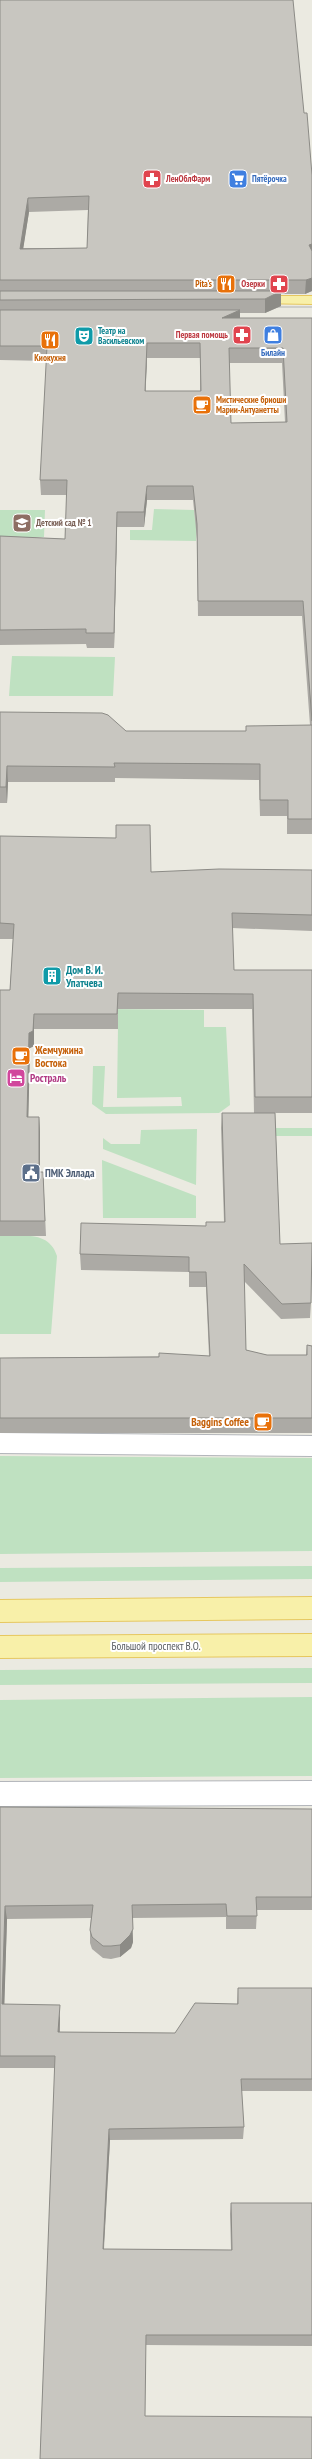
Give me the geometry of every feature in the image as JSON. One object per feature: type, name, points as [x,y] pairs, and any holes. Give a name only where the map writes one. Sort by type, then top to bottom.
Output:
[{"type":"main road","points":[[236,300],[312,300]]},
{"type":"main road","points":[[0,1611],[312,1608]]},
{"type":"main road","name":"Большой проспект В.О.","points":[[0,1647],[312,1645]]},
{"type":"street","points":[[0,1442],[312,1446]]},
{"type":"street","points":[[0,1794],[312,1792]]},
{"type":"green space","points":[[154,509],[194,510],[195,520],[197,520],[196,541],[130,540],[130,530],[152,530]]},
{"type":"green space","name":"Детский сад № 1","points":[[0,510],[45,510],[44,537],[0,537]]},
{"type":"green space","points":[[12,656],[115,657],[113,696],[9,696]]},
{"type":"green space","points":[[107,1009],[204,1010],[204,1027],[226,1027],[230,1105],[219,1113],[106,1114],[92,1104],[93,1066],[105,1066],[103,1107],[182,1106],[181,1097],[117,1098],[118,1026]]},
{"type":"green space","points":[[275,1128],[312,1128],[312,1136],[275,1136]]},
{"type":"green space","points":[[197,1129],[196,1185],[103,1149],[103,1138],[111,1144],[140,1144],[141,1130]]},
{"type":"green space","points":[[102,1160],[196,1196],[196,1218],[103,1218]]},
{"type":"green space","points":[[0,1236],[34,1236],[48,1242],[53,1248],[57,1256],[51,1334],[0,1334]]},
{"type":"green space","points":[[0,1456],[312,1458],[312,1551],[0,1554]]},
{"type":"green space","points":[[312,1566],[312,1579],[0,1582],[0,1568]]},
{"type":"green space","points":[[312,1668],[312,1683],[0,1685],[0,1670]]},
{"type":"green space","points":[[312,1697],[312,1776],[0,1778],[0,1700]]},
{"type":"building","points":[[0,0],[293,0],[304,113],[307,113],[312,175],[312,244],[309,245],[312,251],[312,278],[306,280],[0,280]],"holes":[[[89,196],[87,248],[20,249],[28,198]]]},
{"type":"building","points":[[0,291],[281,291],[265,299],[0,300]]},
{"type":"building","points":[[0,310],[240,310],[222,318],[312,318],[312,721],[303,601],[198,601],[197,524],[193,486],[147,486],[144,512],[117,512],[114,633],[86,633],[86,629],[0,630],[0,536],[65,539],[67,480],[40,480],[47,346],[0,346]],"holes":[[[147,343],[200,343],[201,391],[145,391]],[[229,348],[283,348],[287,422],[231,423]]]},
{"type":"building","points":[[0,712],[102,713],[108,715],[126,731],[246,731],[246,726],[312,725],[312,819],[288,819],[288,800],[260,800],[260,764],[114,763],[115,767],[7,766],[6,787],[0,787]]},
{"type":"building","points":[[116,825],[150,825],[151,872],[219,869],[312,870],[312,915],[232,913],[234,970],[312,970],[312,1097],[255,1097],[253,994],[118,993],[117,1014],[34,1014],[33,1031],[29,1033],[27,1117],[39,1117],[39,1172],[43,1172],[45,1221],[0,1221],[0,990],[10,990],[14,924],[0,923],[0,836],[116,838]]},
{"type":"building","points":[[222,1113],[275,1113],[280,1244],[312,1243],[311,1303],[282,1304],[244,1264],[246,1350],[267,1355],[307,1355],[307,1345],[312,1346],[312,1418],[0,1418],[0,1358],[159,1357],[159,1353],[210,1356],[206,1272],[189,1272],[189,1257],[80,1254],[81,1223],[206,1226],[206,1222],[225,1222]]},
{"type":"building","points":[[0,1807],[312,1809],[312,1897],[256,1897],[257,1916],[227,1916],[226,1904],[132,1905],[133,1929],[130,1935],[120,1945],[103,1946],[92,1937],[90,1930],[93,1905],[5,1906],[2,2004],[60,2005],[58,2032],[175,2033],[195,2003],[238,2004],[238,1988],[312,1988],[312,2079],[241,2079],[244,2127],[109,2129],[103,2249],[232,2250],[231,2203],[312,2203],[312,2335],[146,2335],[145,2416],[312,2417],[312,2459],[40,2459],[55,2056],[0,2056]]},
{"type":"tram line","points":[[266,307],[312,307]]},
{"type":"place","name":"ЛенОблФарм","points":[[152,179]]},
{"type":"place","name":"Пятёрочка","points":[[238,179]]},
{"type":"place","name":"Pita's","points":[[226,284]]},
{"type":"place","name":"Озерки","points":[[279,284]]},
{"type":"place","name":"Первая помощь","points":[[242,335]]},
{"type":"place","name":"Билайн","points":[[273,335]]},
{"type":"place","name":"Театр на Васильевском","points":[[84,336]]},
{"type":"place","name":"Киокухня","points":[[50,340]]},
{"type":"place","name":"Мистические бриоши Марии-Антуанетты","points":[[202,405]]},
{"type":"place","name":"Детский сад № 1","points":[[22,523]]},
{"type":"place","name":"Дом В. И. Упатчева","points":[[52,976]]},
{"type":"place","name":"Жемчужина Востока","points":[[21,1056]]},
{"type":"place","name":"Ростраль","points":[[16,1078]]},
{"type":"place","name":"ПМК Эллада","points":[[31,1173]]},
{"type":"place","name":"Baggins Coffee","points":[[263,1422]]}]
